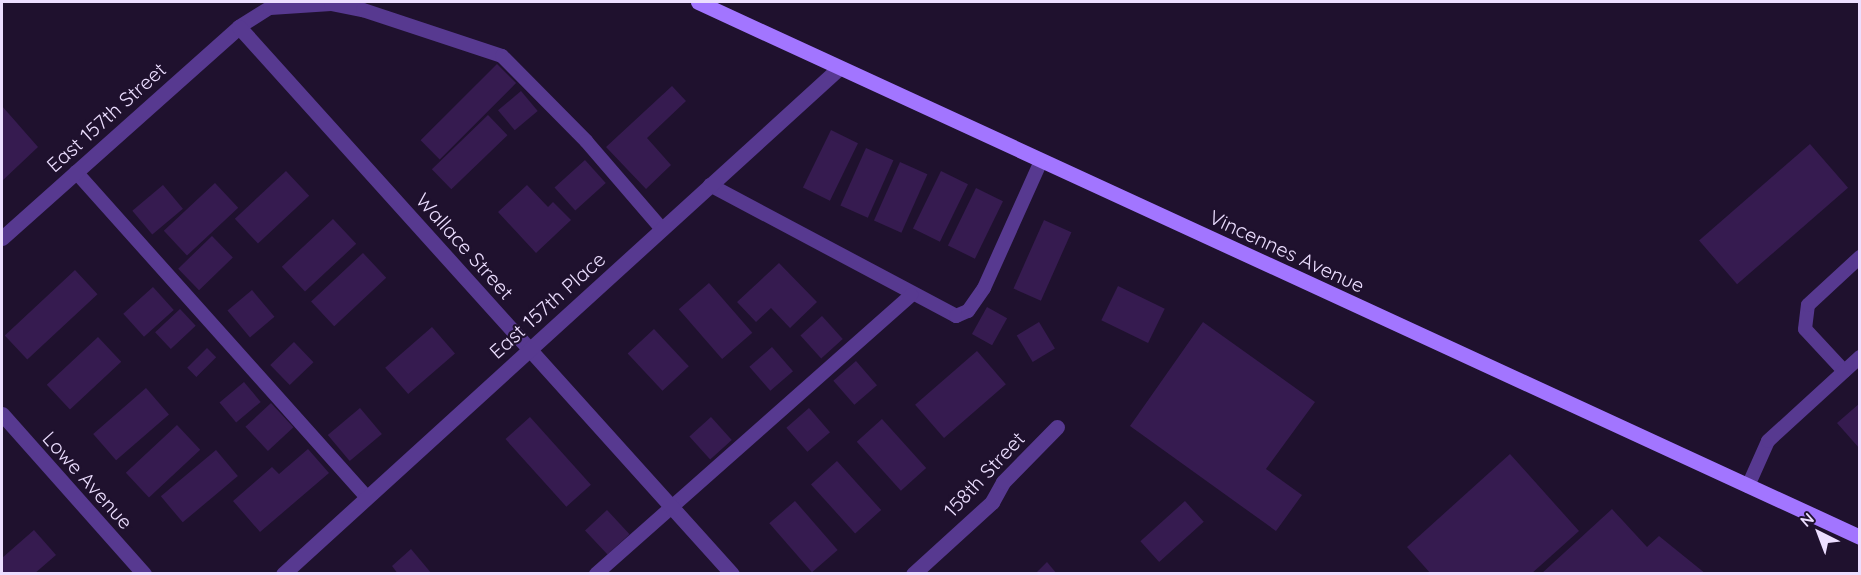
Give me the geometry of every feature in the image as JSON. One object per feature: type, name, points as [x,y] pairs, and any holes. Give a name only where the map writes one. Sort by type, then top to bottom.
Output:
[{"type":"street","name":"Vincennes Avenue","points":[[698,2],[1860,537]]},
{"type":"street","name":"East 157th Street","points":[[2,238],[239,27]]},
{"type":"street","name":"Wallace Street","points":[[239,27],[732,573]]},
{"type":"street","name":"East 157th Place","points":[[283,573],[839,68]]},
{"type":"street","name":"Lowe Avenue","points":[[2,414],[144,573]]},
{"type":"street","name":"158th Street","points":[[914,573],[992,502],[1003,482],[1057,427]]},
{"type":"lane","points":[[239,27],[270,8],[331,4],[363,10],[502,56],[586,141],[662,229]]},
{"type":"lane","points":[[710,185],[910,295],[956,316],[968,311],[984,288],[1041,161]]},
{"type":"lane","points":[[76,172],[367,498]]},
{"type":"lane","points":[[1844,371],[1805,328],[1808,304],[1860,257]]},
{"type":"lane","points":[[596,573],[910,295]]},
{"type":"lane","points":[[1748,486],[1768,441],[1860,357]]},
{"type":"building","points":[[497,64],[516,83],[440,159],[421,140]]},
{"type":"building","points":[[672,86],[686,101],[647,138],[671,165],[646,189],[606,147]]},
{"type":"building","points":[[521,91],[538,111],[515,130],[498,110]]},
{"type":"building","points":[[2,106],[38,147],[2,181]]},
{"type":"building","points":[[488,115],[507,135],[451,189],[432,169]]},
{"type":"building","points":[[831,130],[858,143],[830,201],[803,188]]},
{"type":"building","points":[[1810,144],[1848,188],[1737,284],[1699,240]]},
{"type":"building","points":[[866,148],[893,160],[868,218],[840,206]]},
{"type":"building","points":[[585,160],[606,183],[575,210],[555,187]]},
{"type":"building","points":[[900,162],[927,174],[901,233],[874,220]]},
{"type":"building","points":[[286,171],[309,196],[258,244],[235,219]]},
{"type":"building","points":[[941,171],[968,184],[940,242],[913,229]]},
{"type":"building","points":[[215,183],[238,208],[187,256],[164,231]]},
{"type":"building","points":[[163,185],[183,209],[152,234],[132,211]]},
{"type":"building","points":[[527,185],[548,207],[553,202],[571,220],[536,253],[498,212]]},
{"type":"building","points":[[976,188],[1003,201],[975,259],[948,246]]},
{"type":"building","points":[[333,219],[356,244],[305,292],[282,267]]},
{"type":"building","points":[[1044,220],[1071,232],[1041,301],[1013,289]]},
{"type":"building","points":[[212,236],[233,258],[199,290],[178,269]]},
{"type":"building","points":[[363,253],[386,278],[334,326],[311,301]]},
{"type":"building","points":[[779,263],[817,302],[790,328],[771,308],[756,322],[737,302]]},
{"type":"building","points":[[75,270],[98,294],[27,360],[5,335]]},
{"type":"building","points":[[709,283],[752,333],[722,359],[679,309]]},
{"type":"building","points":[[1118,286],[1165,309],[1148,343],[1101,320]]},
{"type":"building","points":[[153,287],[174,310],[144,337],[123,314]]},
{"type":"building","points":[[252,290],[274,317],[250,337],[227,311]]},
{"type":"building","points":[[987,307],[1007,318],[992,345],[972,334]]},
{"type":"building","points":[[180,309],[196,326],[171,349],[155,332]]},
{"type":"building","points":[[822,316],[843,339],[821,358],[800,335]]},
{"type":"building","points":[[1039,322],[1055,349],[1033,362],[1017,335]]},
{"type":"building","points":[[1203,322],[1315,402],[1266,469],[1302,495],[1276,531],[1130,426]]},
{"type":"building","points":[[432,327],[455,353],[408,394],[385,368]]},
{"type":"building","points":[[654,329],[689,366],[662,391],[628,354]]},
{"type":"building","points":[[98,337],[121,362],[70,410],[47,385]]},
{"type":"building","points":[[294,342],[313,362],[290,385],[270,365]]},
{"type":"building","points":[[772,347],[793,371],[770,391],[749,367]]},
{"type":"building","points":[[207,348],[216,357],[196,377],[187,368]]},
{"type":"building","points":[[977,351],[1006,384],[944,438],[915,405]]},
{"type":"building","points":[[856,361],[877,385],[854,405],[833,381]]},
{"type":"building","points":[[244,382],[261,402],[236,422],[219,403]]},
{"type":"building","points":[[146,388],[169,414],[116,460],[93,434]]},
{"type":"building","points":[[271,403],[294,427],[268,451],[245,427]]},
{"type":"building","points":[[1860,403],[1860,449],[1837,423]]},
{"type":"building","points":[[360,408],[382,434],[350,461],[328,435]]},
{"type":"building","points":[[809,408],[830,432],[807,452],[786,428]]},
{"type":"building","points":[[530,417],[591,485],[566,507],[505,439]]},
{"type":"building","points":[[711,417],[732,440],[710,459],[689,436]]},
{"type":"building","points":[[882,419],[926,468],[901,491],[857,442]]},
{"type":"building","points":[[177,425],[200,450],[149,498],[126,473]]},
{"type":"building","points":[[308,449],[329,473],[260,532],[233,501],[272,467],[279,474]]},
{"type":"building","points":[[216,450],[238,476],[183,522],[161,496]]},
{"type":"building","points":[[1510,454],[1579,531],[1531,574],[1431,574],[1407,547]]},
{"type":"building","points":[[837,461],[881,510],[855,533],[811,484]]},
{"type":"building","points":[[795,501],[838,550],[812,572],[769,523]]},
{"type":"building","points":[[1185,501],[1204,522],[1159,562],[1140,541]]},
{"type":"building","points":[[1612,509],[1647,547],[1659,536],[1706,574],[1541,574]]},
{"type":"building","points":[[607,510],[630,534],[608,555],[585,530]]},
{"type":"building","points":[[34,530],[56,555],[34,574],[2,574],[2,558]]},
{"type":"building","points":[[411,549],[432,574],[398,574],[392,566]]},
{"type":"building","points":[[1047,562],[1057,574],[1035,574]]}]
